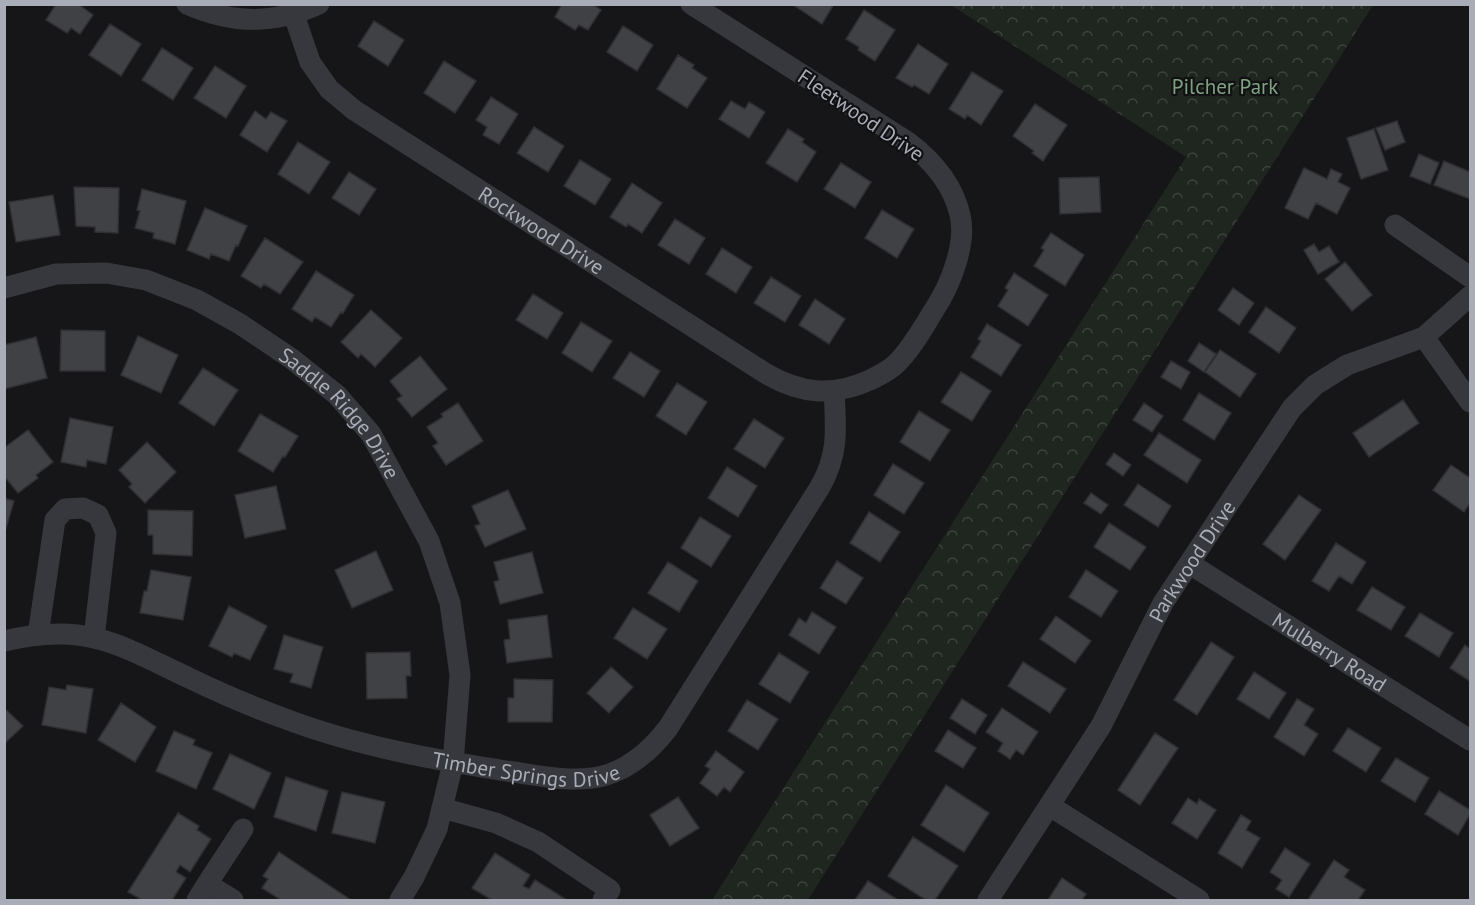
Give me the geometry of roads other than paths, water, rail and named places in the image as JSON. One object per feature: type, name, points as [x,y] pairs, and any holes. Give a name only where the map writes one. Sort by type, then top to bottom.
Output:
[{"type":"street","points":[[187,4],[226,17],[258,20],[294,15],[319,4]]},
{"type":"street","name":"Fleetwood Drive","points":[[691,4],[908,142],[922,152],[950,185],[961,217],[959,250],[950,283],[941,299],[913,344],[897,363],[885,373],[854,387],[834,391]]},
{"type":"street","name":"Rockwood Drive","points":[[294,15],[310,62],[329,88],[354,110],[765,373],[793,386],[811,391],[834,391]]},
{"type":"street","points":[[1395,225],[1470,277]]},
{"type":"street","name":"Saddle Ridge Drive","points":[[4,288],[56,274],[106,273],[147,280],[196,300],[240,324],[292,359],[338,395],[371,434],[429,541],[450,603],[460,675],[453,763],[437,829],[400,900]]},
{"type":"street","name":"Parkwood Drive","points":[[988,900],[1101,726],[1164,603],[1292,408],[1316,385],[1347,365],[1424,337],[1470,296]]},
{"type":"street","points":[[1424,337],[1470,402]]},
{"type":"street","name":"Timber Springs Drive","points":[[4,641],[38,634],[94,638],[129,650],[213,690],[285,719],[360,742],[453,763],[558,778],[580,779],[603,776],[639,758],[655,744],[674,718],[830,469],[835,448],[834,391]]},
{"type":"street","points":[[38,634],[55,520],[66,509],[83,508],[98,515],[106,533],[94,638]]},
{"type":"street","name":"Mulberry Road","points":[[1190,564],[1470,740]]},
{"type":"street","points":[[1050,806],[1199,900]]},
{"type":"street","points":[[442,808],[496,823],[538,842],[610,890],[603,900]]},
{"type":"street","points":[[233,900],[202,892],[243,829]]},
{"type":"park label","name":"Pilcher Park","points":[[1225,86]]}]
